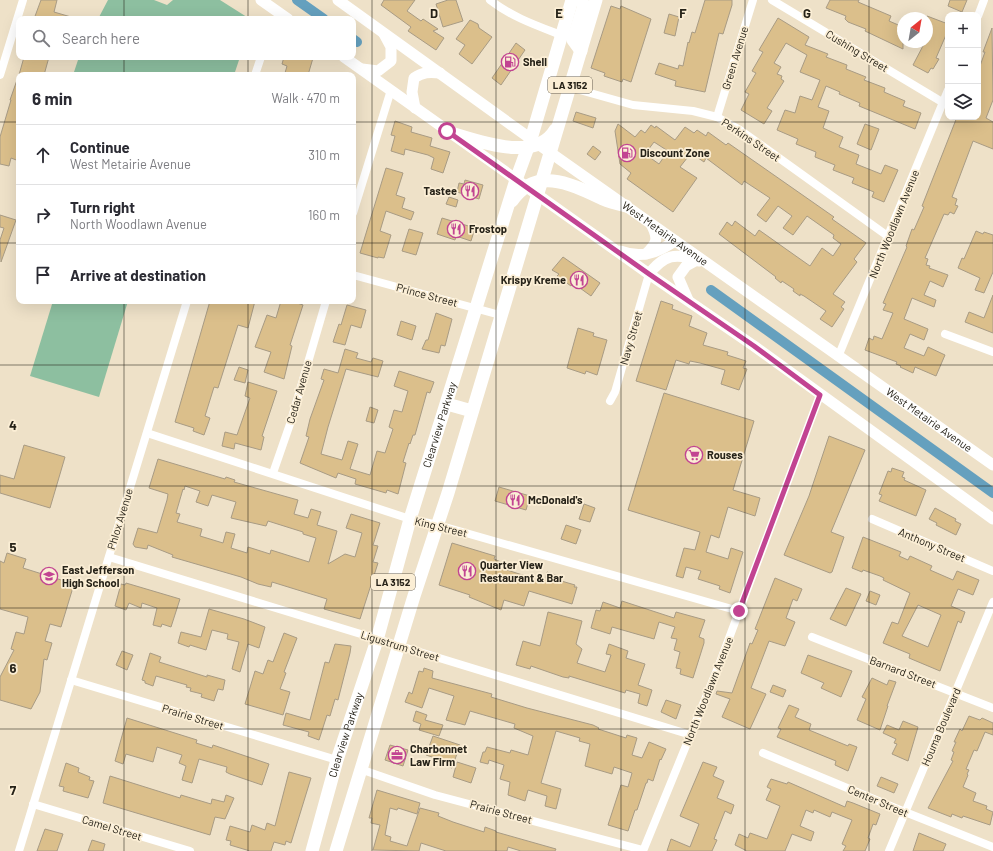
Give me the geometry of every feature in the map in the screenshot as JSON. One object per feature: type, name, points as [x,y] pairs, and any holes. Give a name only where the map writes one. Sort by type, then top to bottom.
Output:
[{"type":"highway","name":"Clearview Parkway","points":[[312,851],[337,760],[377,640],[410,519],[508,207],[521,183],[537,146],[561,35],[572,0]]},
{"type":"highway","points":[[581,0],[584,5],[573,40],[581,51]]},
{"type":"highway","name":"Clearview Parkway","points":[[537,146],[557,127],[596,0]]},
{"type":"highway","points":[[451,133],[506,148],[537,146]]},
{"type":"highway","name":"Clearview Parkway","points":[[336,851],[360,769],[438,525],[541,180],[537,146]]},
{"type":"highway","points":[[521,183],[541,180],[567,183],[584,189],[603,199],[626,206]]},
{"type":"highway","points":[[446,404],[472,411]]},
{"type":"main road","points":[[261,0],[274,14]]},
{"type":"main road","name":"West Metairie Avenue","points":[[338,0],[440,73],[537,146],[626,206],[993,465]]},
{"type":"main road","points":[[362,69],[378,71],[391,61],[391,47],[383,32]]},
{"type":"main road","points":[[348,60],[612,248],[754,346],[993,519]]},
{"type":"main road","points":[[415,108],[412,92],[414,78],[420,74],[428,72],[440,73]]},
{"type":"main road","points":[[646,254],[653,247],[656,239],[656,234],[651,224]]},
{"type":"main road","points":[[612,248],[624,252],[646,254],[661,250],[675,241]]},
{"type":"main road","points":[[649,274],[659,262],[672,257],[697,260],[710,266]]},
{"type":"main road","points":[[690,302],[681,287],[678,277],[686,266],[697,260]]},
{"type":"street","points":[[18,16],[23,0]]},
{"type":"street","points":[[490,0],[520,20],[561,35]]},
{"type":"street","name":"Green Avenue","points":[[717,117],[753,0]]},
{"type":"street","name":"Cushing Street","points":[[772,0],[942,102]]},
{"type":"street","points":[[980,12],[984,0]]},
{"type":"street","points":[[0,75],[16,23]]},
{"type":"street","points":[[257,72],[260,60]]},
{"type":"street","name":"Perkins Street","points":[[569,87],[633,105],[693,111],[717,117],[740,130],[889,237]]},
{"type":"street","points":[[356,203],[391,90]]},
{"type":"street","name":"North Woodlawn Avenue","points":[[838,357],[889,237],[945,96]]},
{"type":"street","name":"Navy Street","points":[[610,401],[615,392],[649,274]]},
{"type":"street","name":"Prince Street","points":[[356,276],[477,307],[500,315]]},
{"type":"street","name":"Phlox Avenue","points":[[19,851],[186,304]]},
{"type":"street","name":"Cedar Avenue","points":[[273,473],[290,424],[325,304]]},
{"type":"street","points":[[945,334],[993,352]]},
{"type":"street","name":"North Woodlawn Avenue","points":[[643,850],[691,735],[820,395]]},
{"type":"street","name":"King Street","points":[[147,433],[410,519],[438,525],[739,611]]},
{"type":"street","name":"Anthony Street","points":[[872,519],[993,571]]},
{"type":"street","name":"Ligustrum Street","points":[[109,557],[691,735]]},
{"type":"street","name":"Houma Boulevard","points":[[889,851],[993,602]]},
{"type":"street","name":"Barnard Street","points":[[812,637],[993,708]]},
{"type":"street","name":"Prairie Street","points":[[71,680],[337,760]]},
{"type":"street","name":"Center Street","points":[[764,753],[905,812],[993,846]]},
{"type":"street","name":"Prairie Street","points":[[360,769],[435,795],[643,850]]},
{"type":"street","name":"Camel Street","points":[[33,804],[190,851]]},
{"type":"green space","points":[[108,0],[154,0],[167,5],[173,0],[220,0],[245,16],[100,16]]},
{"type":"green space","points":[[78,60],[239,60],[235,72],[74,72]]},
{"type":"green space","points":[[52,304],[127,304],[99,397],[30,376]]},
{"type":"building","points":[[41,0],[57,0],[54,12],[68,16],[35,16]]},
{"type":"building","points":[[384,0],[415,0],[407,11],[421,21],[423,19],[438,29],[433,31],[444,38],[436,50],[408,31],[411,27],[381,5]]},
{"type":"building","points":[[448,0],[456,0],[463,21],[443,27],[436,4]]},
{"type":"building","points":[[705,0],[732,0],[732,5],[723,34],[719,33],[705,92],[675,86],[676,81],[655,74],[659,63],[678,69],[679,65],[683,66],[688,42],[689,43],[692,32],[695,33]]},
{"type":"building","points":[[830,0],[859,0],[858,2],[891,16],[889,21],[897,24],[897,46],[865,31],[866,29],[848,22],[845,19],[846,16],[826,8]]},
{"type":"building","points":[[950,0],[967,0],[962,12],[948,6]]},
{"type":"building","points":[[611,6],[620,9],[621,6],[651,19],[631,82],[623,79],[622,82],[604,76],[605,73],[591,68]]},
{"type":"building","points":[[669,14],[679,17],[675,36],[664,33]]},
{"type":"building","points":[[778,18],[809,37],[805,45],[828,54],[826,57],[847,65],[846,69],[866,77],[864,80],[885,88],[884,92],[905,101],[903,106],[921,113],[915,129],[859,106],[860,103],[839,94],[840,92],[826,86],[818,107],[829,111],[823,128],[843,137],[839,147],[859,155],[856,164],[881,174],[885,165],[898,170],[884,202],[872,197],[874,192],[852,183],[854,178],[833,170],[835,165],[815,157],[816,152],[796,144],[798,139],[777,130],[785,110],[795,113],[800,96],[812,100],[820,80],[800,72],[807,55],[786,43],[774,63],[781,67],[777,74],[782,76],[781,79],[784,81],[767,108],[772,111],[764,124],[741,110],[749,94],[745,92],[756,73],[752,71],[763,52],[759,50]]},
{"type":"building","points":[[933,18],[945,23],[945,37],[936,58],[939,59],[933,69],[931,68],[928,73],[913,65],[922,48],[933,48]]},
{"type":"building","points":[[470,20],[478,24],[479,28],[492,37],[472,64],[459,54],[465,45],[456,39]]},
{"type":"building","points":[[992,28],[993,100],[986,118],[993,122],[993,149],[973,141],[952,197],[957,199],[955,205],[958,206],[954,214],[950,212],[948,215],[944,214],[925,258],[928,259],[926,265],[930,266],[929,268],[948,275],[943,287],[930,281],[924,295],[936,300],[934,307],[912,298],[904,319],[928,329],[924,340],[910,334],[904,348],[924,356],[928,347],[945,355],[936,376],[915,367],[913,373],[900,367],[901,366],[896,364],[897,362],[865,350],[869,338],[873,340],[874,336],[882,339],[893,313],[883,310],[886,304],[883,303],[907,247],[906,246],[912,229],[914,230],[924,207],[922,206],[956,120],[981,120],[981,63],[985,52],[983,52]]},
{"type":"building","points":[[516,43],[525,50],[501,85],[492,78]]},
{"type":"building","points":[[23,60],[48,60],[45,72],[20,72]]},
{"type":"building","points":[[283,60],[312,60],[309,72],[285,72],[287,66],[282,64]]},
{"type":"building","points":[[16,83],[16,160],[11,158],[9,166],[0,164],[0,137]]},
{"type":"building","points":[[576,112],[596,118],[593,128],[573,121]]},
{"type":"building","points":[[395,121],[412,127],[411,132],[432,138],[430,146],[450,152],[443,173],[431,169],[434,158],[428,155],[405,149],[404,155],[391,151],[395,136],[391,135]]},
{"type":"building","points":[[618,124],[635,137],[641,130],[645,133],[651,125],[655,128],[656,126],[675,140],[685,127],[694,133],[697,130],[706,136],[708,132],[726,145],[728,143],[834,217],[832,219],[866,243],[854,259],[857,262],[833,294],[845,302],[841,307],[844,309],[832,327],[820,319],[826,311],[800,294],[800,296],[793,291],[794,289],[782,281],[781,283],[775,278],[776,277],[719,234],[727,222],[732,226],[735,221],[755,236],[759,230],[810,266],[822,248],[833,256],[841,244],[833,238],[834,235],[807,216],[793,235],[783,228],[792,216],[778,206],[766,222],[757,215],[770,198],[744,181],[742,185],[706,158],[704,162],[691,153],[680,167],[697,178],[673,212],[627,179],[631,173],[620,164],[615,131]],"holes":[[[654,142],[668,151],[659,164],[645,154]]]},
{"type":"building","points":[[865,124],[879,129],[871,150],[857,144]]},
{"type":"building","points":[[593,146],[601,152],[595,160],[587,154]]},
{"type":"building","points":[[386,168],[403,173],[396,195],[405,198],[402,208],[414,212],[411,220],[386,211],[380,231],[391,235],[384,258],[378,258],[360,253]]},
{"type":"building","name":"Tastee","points":[[465,180],[483,185],[479,199],[457,192],[459,183],[464,184]]},
{"type":"building","points":[[449,197],[458,200],[456,207],[446,204]]},
{"type":"building","points":[[0,215],[16,220],[1,262],[0,240],[4,228],[0,227]]},
{"type":"building","name":"Frostop","points":[[442,218],[475,228],[471,241],[456,236],[455,240],[437,234]]},
{"type":"building","points":[[409,229],[423,233],[416,255],[402,251]]},
{"type":"building","points":[[976,231],[983,234],[984,232],[993,235],[993,272],[984,293],[975,290],[980,278],[958,268],[962,258],[964,259]]},
{"type":"building","name":"Krispy Kreme","points":[[563,257],[600,283],[591,296],[573,283],[571,286],[557,276],[559,274],[552,270]]},
{"type":"building","points":[[993,295],[993,333],[965,322],[969,312],[984,318]]},
{"type":"building","points":[[661,301],[673,305],[672,309],[692,316],[689,326],[707,333],[703,345],[728,352],[727,355],[746,361],[743,368],[747,369],[739,390],[721,384],[725,370],[690,361],[689,364],[676,360],[666,390],[636,381]]},
{"type":"building","points":[[209,304],[254,304],[248,328],[238,325],[218,388],[214,387],[205,416],[210,418],[204,435],[193,431],[194,428],[175,422]]},
{"type":"building","points":[[280,304],[303,305],[290,345],[292,346],[284,379],[264,372],[271,352],[255,347],[267,315],[276,318]]},
{"type":"building","points":[[347,305],[366,310],[361,328],[351,325],[345,345],[333,342],[339,324],[341,325]]},
{"type":"building","points":[[436,313],[452,319],[445,346],[441,345],[439,353],[422,349],[426,340],[428,340]]},
{"type":"building","points":[[401,321],[416,326],[412,340],[397,335]]},
{"type":"building","points":[[578,328],[594,333],[593,336],[607,340],[597,375],[586,371],[585,374],[567,368]]},
{"type":"building","points":[[345,349],[358,353],[356,358],[371,362],[373,358],[383,361],[378,377],[346,369],[328,427],[321,454],[342,460],[348,441],[358,444],[350,469],[370,475],[377,451],[385,453],[393,429],[389,427],[394,410],[402,412],[408,391],[394,386],[399,371],[434,382],[430,393],[427,392],[415,435],[413,435],[410,444],[409,443],[403,462],[406,463],[398,494],[387,490],[386,493],[355,484],[356,479],[338,473],[336,478],[300,463],[309,437],[306,436],[310,419],[324,380],[321,379],[324,369],[338,373]]},
{"type":"building","points":[[239,367],[248,370],[245,383],[234,380]]},
{"type":"building","points":[[248,382],[277,391],[262,436],[264,437],[261,450],[235,443],[234,449],[222,446],[225,432],[237,435],[250,398],[245,396]]},
{"type":"building","name":"Rouses","points":[[664,393],[754,421],[733,490],[760,498],[755,516],[728,507],[719,538],[711,535],[706,552],[728,559],[731,548],[743,552],[730,593],[719,589],[720,586],[698,579],[701,571],[686,567],[683,578],[676,576],[684,548],[695,550],[700,532],[628,510]]},
{"type":"building","points":[[370,407],[378,410],[374,423],[366,421]]},
{"type":"building","points":[[829,436],[865,450],[831,532],[844,537],[832,572],[830,573],[784,555],[809,496]]},
{"type":"building","points":[[24,445],[65,457],[50,508],[0,493],[0,475],[14,479]]},
{"type":"building","points":[[158,459],[225,479],[226,477],[235,480],[234,482],[298,500],[294,514],[308,518],[311,509],[321,512],[317,525],[337,531],[328,564],[345,554],[355,557],[362,533],[346,528],[351,514],[380,523],[373,545],[378,546],[373,562],[378,563],[360,619],[324,609],[327,599],[272,582],[271,587],[258,584],[241,577],[172,557],[173,555],[148,545],[147,549],[135,547],[133,544],[138,528],[157,533],[167,500],[168,494],[149,488]],"holes":[[[185,486],[200,491],[196,502],[208,506],[212,495],[236,502],[231,518],[266,526],[268,521],[303,532],[303,534],[316,538],[309,562],[271,550],[270,554],[248,547],[247,553],[231,548],[235,534],[226,532],[223,543],[200,536],[202,529],[177,522],[180,514],[176,513]]]},
{"type":"building","points":[[892,468],[904,472],[902,477],[905,478],[904,480],[926,490],[916,516],[879,501],[882,495],[879,494],[888,471],[891,472]]},
{"type":"building","name":"McDonald's","points":[[499,487],[530,496],[526,510],[495,501]]},
{"type":"building","points":[[584,504],[595,508],[590,522],[579,519]]},
{"type":"building","points":[[935,508],[956,519],[955,521],[961,524],[956,535],[936,525],[937,523],[929,519]]},
{"type":"building","points":[[566,525],[581,530],[576,544],[561,539]]},
{"type":"building","points":[[863,537],[901,552],[899,556],[908,560],[910,556],[932,566],[930,570],[953,580],[957,571],[979,580],[973,595],[958,589],[951,606],[965,612],[961,623],[958,621],[940,671],[909,658],[910,654],[883,643],[892,622],[898,624],[910,593],[883,580],[884,578],[880,576],[852,568]],"holes":[[[918,605],[941,615],[928,647],[902,636]]]},
{"type":"building","points":[[452,543],[495,556],[494,559],[508,565],[507,570],[544,582],[547,572],[559,576],[558,580],[577,587],[572,604],[529,591],[524,606],[504,600],[501,610],[469,597],[470,595],[439,585]]},
{"type":"building","points":[[7,553],[26,559],[23,568],[74,584],[61,627],[50,624],[45,641],[52,643],[47,660],[44,659],[40,692],[31,709],[0,700],[0,677],[14,650],[11,649],[16,632],[24,634],[28,617],[0,609],[0,561],[4,563]]},
{"type":"building","points":[[775,578],[802,589],[797,601],[793,599],[786,618],[795,622],[785,646],[769,641],[751,688],[766,694],[750,729],[722,717],[730,699],[716,694],[717,691],[732,693],[750,643],[752,644],[758,630],[755,629]]},
{"type":"building","points":[[126,583],[180,599],[171,627],[162,624],[161,627],[153,625],[157,608],[142,603],[141,608],[129,603],[126,610],[115,606],[121,584],[125,585]]},
{"type":"building","points":[[846,588],[861,594],[846,626],[830,619]]},
{"type":"building","points":[[870,591],[880,595],[876,605],[866,601]]},
{"type":"building","points":[[622,601],[674,618],[676,612],[705,620],[699,637],[704,639],[704,643],[693,678],[680,674],[681,669],[676,668],[680,652],[674,650],[677,639],[671,638],[675,627],[659,622],[654,639],[612,627],[610,634],[591,628],[596,610],[600,611],[603,602],[620,608]]},
{"type":"building","points":[[209,609],[265,627],[259,648],[248,644],[240,672],[232,669],[239,642],[227,639],[228,634],[212,630],[206,650],[190,645],[189,647],[178,643],[181,632],[201,637]]},
{"type":"building","points":[[548,612],[582,621],[576,644],[582,649],[577,663],[605,672],[611,655],[606,654],[609,644],[628,651],[626,658],[645,664],[638,685],[652,690],[647,706],[638,703],[640,694],[626,690],[625,693],[569,676],[569,678],[563,677],[531,666],[530,669],[516,665],[523,641],[540,646]]},
{"type":"building","points":[[284,633],[297,638],[284,672],[286,673],[280,689],[290,692],[283,715],[245,704],[255,671],[263,674],[268,660],[273,662]]},
{"type":"building","points":[[335,644],[351,646],[350,653],[338,700],[335,699],[330,716],[327,715],[319,740],[308,736],[309,732],[283,725],[286,713],[310,720],[325,662],[329,663]]},
{"type":"building","points":[[122,651],[133,655],[127,670],[116,665]]},
{"type":"building","points":[[150,653],[161,657],[159,662],[207,677],[207,675],[225,680],[223,690],[218,689],[214,701],[201,697],[202,694],[190,691],[191,688],[186,687],[187,685],[156,676],[153,686],[145,683],[145,681],[142,680]]},
{"type":"building","points":[[808,655],[852,671],[841,697],[821,688],[824,683],[801,673]]},
{"type":"building","points":[[424,668],[433,671],[432,678],[492,694],[491,697],[527,708],[593,725],[599,728],[598,729],[626,738],[627,735],[637,738],[632,755],[642,758],[649,742],[666,749],[661,760],[660,759],[653,781],[648,779],[646,783],[628,831],[608,825],[621,785],[628,787],[632,773],[614,767],[612,774],[585,766],[590,744],[579,741],[580,738],[556,731],[541,783],[561,789],[556,809],[545,806],[547,796],[528,790],[525,801],[508,795],[510,782],[500,779],[504,765],[489,760],[488,764],[480,762],[483,752],[485,752],[487,747],[510,753],[511,750],[528,755],[533,736],[514,728],[515,724],[470,711],[465,725],[446,720],[454,696],[429,688],[422,708],[405,702],[409,692],[412,694],[419,671],[423,672]]},
{"type":"building","points":[[872,678],[887,685],[889,680],[896,682],[880,730],[857,720],[866,699],[862,697]]},
{"type":"building","points":[[773,685],[786,690],[783,697],[770,692]]},
{"type":"building","points":[[666,700],[681,705],[676,719],[661,712]]},
{"type":"building","points":[[789,705],[799,709],[795,717],[811,724],[809,730],[848,746],[849,744],[857,747],[848,771],[835,765],[836,761],[777,737],[781,729],[778,728]]},
{"type":"building","points":[[416,711],[427,715],[425,720],[443,725],[439,736],[419,730],[421,724],[413,721]]},
{"type":"building","points":[[969,716],[980,720],[982,718],[993,723],[993,735],[985,732],[977,751],[974,750],[966,769],[969,770],[963,787],[976,793],[973,801],[987,806],[986,809],[993,812],[990,825],[963,816],[962,818],[952,814],[951,817],[928,808],[953,761],[951,760],[954,752],[952,751],[956,742],[954,742],[960,729],[962,731]]},
{"type":"building","points":[[127,718],[197,740],[196,743],[212,748],[213,745],[269,764],[262,785],[226,772],[227,767],[199,759],[192,783],[182,780],[186,766],[179,763],[182,755],[157,747],[153,762],[126,754],[123,764],[115,761]]},
{"type":"building","points":[[903,721],[918,727],[908,761],[892,754],[897,744],[894,743],[896,739],[883,733],[887,725],[899,730]]},
{"type":"building","points":[[433,736],[460,745],[452,768],[434,762],[435,758],[426,755]]},
{"type":"building","name":"Charbonnet Law Firm","points":[[390,745],[408,750],[403,766],[385,760]]},
{"type":"building","points":[[457,762],[476,768],[471,783],[453,777]]},
{"type":"building","points":[[703,762],[717,767],[713,776],[724,781],[717,798],[734,805],[731,814],[725,811],[714,839],[717,840],[712,851],[667,851],[671,839],[690,847],[699,824],[680,816]]},
{"type":"building","points":[[66,763],[79,768],[78,772],[90,777],[89,780],[94,781],[88,798],[63,791],[64,787],[59,786]]},
{"type":"building","points":[[289,772],[311,778],[291,843],[286,841],[285,845],[274,842],[271,851],[250,851],[230,845],[231,841],[226,840],[230,826],[250,832],[252,825],[265,830],[267,823],[275,826]]},
{"type":"building","points":[[110,776],[180,798],[181,795],[211,804],[212,799],[224,802],[226,795],[234,798],[225,819],[215,817],[210,835],[103,803]]},
{"type":"building","points":[[881,777],[898,784],[894,793],[877,786]]},
{"type":"building","points":[[771,779],[787,784],[788,782],[845,807],[847,801],[880,814],[876,825],[873,824],[868,838],[870,839],[865,851],[843,851],[846,846],[842,844],[852,820],[832,812],[830,817],[814,810],[813,813],[806,810],[800,826],[814,832],[811,841],[792,834],[785,851],[747,851],[735,845],[739,834],[748,838],[750,833],[767,839],[780,806],[766,800],[771,789],[767,787]]},
{"type":"building","points":[[377,790],[420,803],[417,814],[398,808],[397,810],[390,808],[385,835],[391,837],[390,841],[407,846],[420,808],[439,813],[438,816],[484,832],[485,827],[496,832],[556,849],[555,851],[521,851],[508,847],[507,851],[446,851],[421,843],[419,851],[373,850],[380,825],[371,823],[372,818],[369,818]]},
{"type":"building","points":[[45,829],[63,834],[57,851],[37,851]]},
{"type":"building","points":[[919,833],[946,844],[943,851],[913,851]]},
{"type":"building","points":[[92,840],[105,844],[103,851],[88,851]]},
{"type":"waterway","points":[[297,0],[320,16]]},
{"type":"waterway","points":[[711,290],[993,493]]},
{"type":"place","name":"Shell","points":[[510,62]]},
{"type":"place","name":"Discount Zone","points":[[627,153]]},
{"type":"place","name":"Tastee","points":[[470,191]]},
{"type":"place","name":"Frostop","points":[[456,229]]},
{"type":"place","name":"Krispy Kreme","points":[[579,280]]},
{"type":"place","name":"Rouses","points":[[694,455]]},
{"type":"place","name":"McDonald's","points":[[515,500]]},
{"type":"place","name":"Quarter View Restaurant & Bar","points":[[467,571]]},
{"type":"place","name":"East Jefferson High School","points":[[49,576]]},
{"type":"place","name":"Charbonnet Law Firm","points":[[397,755]]},
{"type":"route","points":[[447,131],[649,274],[754,346],[820,395],[739,611]]}]
